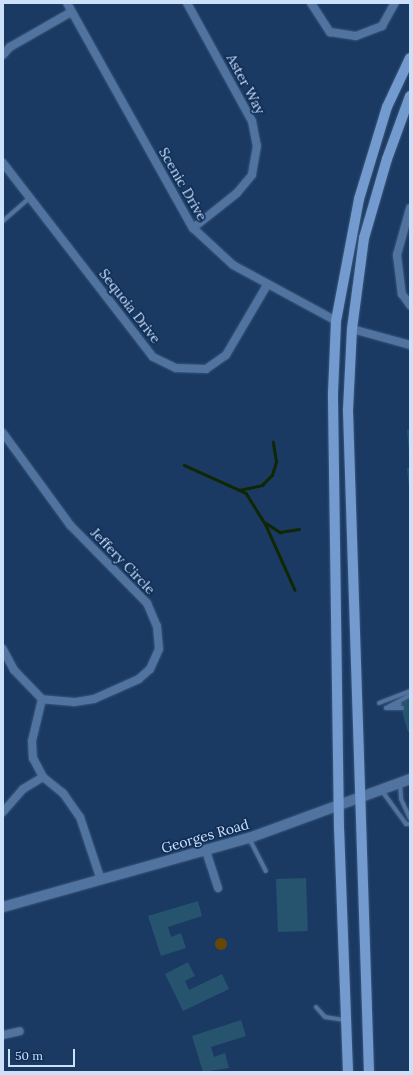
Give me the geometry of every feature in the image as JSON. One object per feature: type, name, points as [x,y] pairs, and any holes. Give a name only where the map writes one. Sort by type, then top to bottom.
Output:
[{"type":"main road","points":[[348,1072],[339,805],[333,393],[336,321],[359,199],[387,107],[410,58]]},
{"type":"main road","points":[[369,1072],[348,410],[352,329],[364,238],[387,159],[410,96]]},
{"type":"street","name":"Scenic Drive","points":[[67,3],[193,228],[233,265],[266,285],[336,321]]},
{"type":"street","name":"Aster Way","points":[[187,3],[252,121],[257,146],[252,175],[237,193],[193,228]]},
{"type":"street","points":[[310,3],[330,32],[356,36],[382,26],[395,3]]},
{"type":"street","points":[[3,55],[10,47],[71,12]]},
{"type":"street","name":"Sequoia Drive","points":[[3,163],[153,357],[176,368],[206,369],[226,355],[266,285]]},
{"type":"street","points":[[410,208],[397,255],[402,294],[410,305]]},
{"type":"street","points":[[352,329],[410,345]]},
{"type":"street","name":"Jeffery Circle","points":[[3,433],[70,525],[146,603],[157,626],[159,649],[150,669],[139,679],[94,699],[74,702],[42,699]]},
{"type":"street","points":[[3,649],[14,670],[42,699],[32,741],[33,758],[43,777],[63,793],[80,816],[101,880]]},
{"type":"street","points":[[3,812],[23,789],[43,777]]},
{"type":"street","name":"Georges Road","points":[[3,907],[249,838],[410,779]]},
{"type":"street","points":[[206,851],[218,888]]},
{"type":"street","points":[[3,1035],[20,1031]]},
{"type":"lane","points":[[3,221],[30,198]]},
{"type":"lane","points":[[379,703],[410,691]]},
{"type":"lane","points":[[401,706],[386,708],[410,695]]},
{"type":"lane","points":[[400,783],[401,799],[410,818]]},
{"type":"lane","points":[[382,790],[406,824],[410,824]]},
{"type":"lane","points":[[249,838],[266,871]]},
{"type":"lane","points":[[316,1007],[325,1016],[346,1021]]},
{"type":"shaded area","points":[[221,938],[225,940],[227,944],[225,948],[221,950],[217,948],[215,944],[217,940]]},
{"type":"building","points":[[407,430],[410,430],[410,452],[409,452]]},
{"type":"building","points":[[407,468],[410,468],[409,487]]},
{"type":"building","points":[[410,697],[410,732],[408,732],[399,701]]},
{"type":"building","points":[[306,878],[308,931],[278,932],[276,879]]},
{"type":"building","points":[[198,901],[202,916],[168,927],[171,937],[181,933],[186,948],[161,956],[148,916]]},
{"type":"building","points":[[188,962],[195,976],[185,981],[189,990],[222,974],[229,989],[183,1011],[165,974]]},
{"type":"building","points":[[241,1020],[246,1036],[211,1047],[214,1057],[225,1053],[229,1068],[203,1072],[192,1036]]},
{"type":"waterway","points":[[239,490],[262,485],[272,475],[276,462],[273,442]]},
{"type":"waterway","points":[[184,465],[246,493],[265,523],[295,590]]},
{"type":"waterway","points":[[266,523],[280,532],[299,529]]}]
